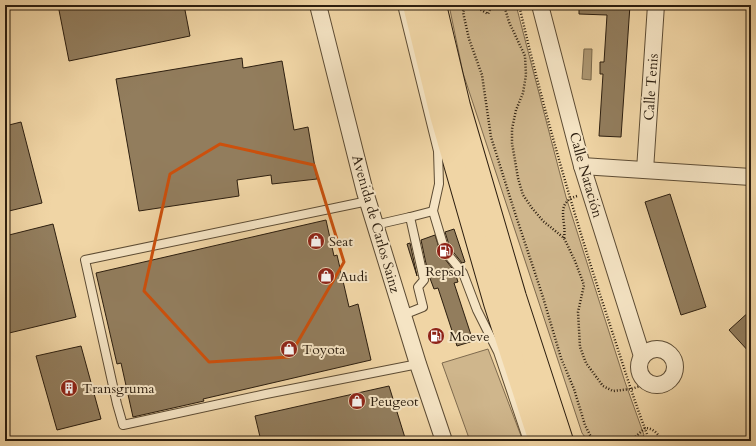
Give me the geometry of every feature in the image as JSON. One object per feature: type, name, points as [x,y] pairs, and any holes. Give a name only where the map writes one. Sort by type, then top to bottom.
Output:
[{"type":"highway","points":[[414,5],[440,115],[486,273],[540,441]]},
{"type":"highway","points":[[434,5],[461,113],[515,297],[562,441]]},
{"type":"street","name":"Avenida de Carlos Sainz","points":[[318,5],[368,201],[418,364],[444,441]]},
{"type":"street","name":"Calle Natación","points":[[540,5],[582,166],[643,350]]},
{"type":"street","name":"Calle Tenis","points":[[645,170],[656,5]]},
{"type":"street","points":[[582,166],[751,177]]},
{"type":"street","points":[[656,349],[667,352],[671,356],[675,366],[671,377],[662,384],[650,383],[645,380],[639,370],[639,363],[643,350],[656,349]]},
{"type":"lane","points":[[402,5],[438,151],[439,184],[433,211],[445,251],[464,272],[477,310],[498,352],[528,441]]},
{"type":"lane","points":[[368,201],[85,260],[123,425],[266,394],[418,364]]},
{"type":"lane","points":[[375,224],[433,211]]},
{"type":"lane","points":[[403,315],[423,307],[418,287],[424,280],[410,217]]},
{"type":"path","points":[[466,5],[463,12],[469,39],[482,75],[491,137],[561,358],[574,389],[585,424],[593,441]]},
{"type":"path","points":[[473,5],[488,14],[492,5]]},
{"type":"path","points":[[504,5],[509,22],[525,56],[526,74],[523,93],[516,110],[512,128],[512,143],[518,178],[523,195],[532,208],[544,221],[564,238]]},
{"type":"path","points":[[519,5],[541,94],[570,198],[591,267],[647,434]]},
{"type":"path","points":[[590,192],[570,198],[564,204],[563,208],[564,238],[584,285],[578,312],[580,347],[586,363],[603,386],[613,392],[631,389],[650,383]]},
{"type":"path","points":[[631,441],[645,428]]},
{"type":"path","points":[[645,428],[657,433],[661,441]]},
{"type":"highlighted area","points":[[220,144],[314,165],[344,262],[289,357],[209,362],[144,291],[170,174]]},
{"type":"shaded area","points":[[449,5],[516,5],[566,197],[625,382],[644,435],[639,441],[588,441],[582,433],[463,73]]},
{"type":"shaded area","points":[[584,49],[592,49],[591,80],[582,79]]},
{"type":"shaded area","points":[[488,349],[523,441],[470,441],[442,363]]},
{"type":"building","points":[[58,5],[184,5],[190,36],[69,61]]},
{"type":"building","points":[[579,5],[630,5],[621,137],[599,136],[603,74],[600,74],[600,62],[604,62],[607,15],[579,14]]},
{"type":"building","points":[[242,58],[243,68],[282,61],[294,130],[308,127],[317,179],[272,184],[271,175],[237,180],[239,196],[139,211],[116,79]]},
{"type":"building","points":[[21,122],[42,203],[5,212],[5,126]]},
{"type":"building","points":[[670,194],[706,307],[681,315],[645,202]]},
{"type":"building","points":[[326,220],[334,256],[337,255],[349,307],[358,304],[371,360],[203,399],[204,401],[133,417],[121,363],[117,364],[96,273]]},
{"type":"building","points":[[53,224],[76,317],[5,334],[5,236]]},
{"type":"building","points":[[454,229],[465,262],[462,263],[450,248],[445,232]]},
{"type":"building","points":[[435,235],[441,254],[455,272],[458,282],[454,283],[473,341],[457,346],[438,288],[434,289],[428,273],[421,240]]},
{"type":"building","points":[[410,243],[417,276],[407,244]]},
{"type":"building","points":[[751,310],[751,354],[729,330]]},
{"type":"building","name":"Transgruma","points":[[81,346],[101,419],[57,430],[36,356]]},
{"type":"building","name":"Peugeot","points":[[389,386],[406,441],[261,441],[255,416]]},
{"type":"place","name":"Seat","points":[[316,241]]},
{"type":"place","name":"Repsol","points":[[445,251]]},
{"type":"place","name":"Audi","points":[[326,276]]},
{"type":"place","name":"Moeve","points":[[436,336]]},
{"type":"place","name":"Toyota","points":[[289,349]]},
{"type":"place","name":"Transgruma","points":[[69,388]]},
{"type":"place","name":"Peugeot","points":[[357,401]]}]
